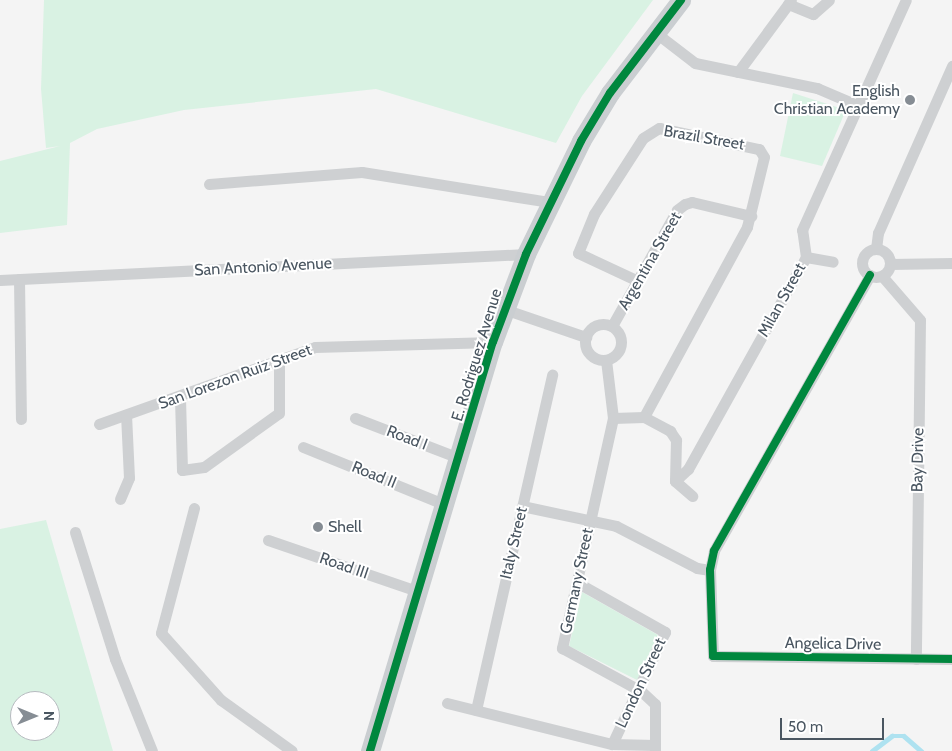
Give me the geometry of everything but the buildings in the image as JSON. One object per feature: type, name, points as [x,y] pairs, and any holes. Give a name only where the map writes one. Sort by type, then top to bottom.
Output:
[{"type":"main road","name":"E. Rodriguez Avenue","points":[[370,751],[420,592],[493,342],[526,254],[549,202],[610,93],[681,0]]},
{"type":"street","points":[[738,72],[789,2],[813,14],[828,0]]},
{"type":"street","name":"Milan Street","points":[[675,481],[688,469],[806,257],[802,230],[906,0]]},
{"type":"street","points":[[656,33],[695,63],[817,88],[859,106]]},
{"type":"street","points":[[876,276],[865,271],[863,259],[876,249],[878,233],[952,66]]},
{"type":"street","name":"Brazil Street","points":[[638,281],[578,254],[594,214],[643,138],[652,130],[759,149],[764,157],[751,216],[644,416]]},
{"type":"street","points":[[209,184],[362,172],[549,202]]},
{"type":"street","name":"Argentina Street","points":[[612,326],[677,210],[684,204],[692,202],[751,216]]},
{"type":"street","points":[[876,249],[884,252],[890,264]]},
{"type":"street","name":"San Antonio Avenue","points":[[0,280],[526,254]]},
{"type":"street","points":[[806,257],[833,262]]},
{"type":"street","points":[[522,506],[616,526],[697,568],[710,570],[718,542],[876,276],[890,264],[952,263]]},
{"type":"street","name":"Bay Drive","points":[[876,276],[920,320],[916,659]]},
{"type":"street","points":[[19,279],[21,419]]},
{"type":"street","points":[[504,309],[586,337]]},
{"type":"street","points":[[612,326],[619,333],[621,344],[618,353],[606,360],[590,354],[586,337],[594,327],[612,326]]},
{"type":"street","name":"San Lorezon Ruiz Street","points":[[99,424],[180,398],[315,347],[493,342]]},
{"type":"street","name":"Germany Street","points":[[606,360],[613,418],[578,583],[562,648],[641,691],[655,704],[655,748]]},
{"type":"street","points":[[180,398],[182,470],[204,467],[279,412],[279,361]]},
{"type":"street","name":"Italy Street","points":[[476,710],[552,375]]},
{"type":"street","points":[[120,499],[129,478],[126,415]]},
{"type":"street","points":[[613,418],[644,416],[670,431],[676,440],[675,481],[692,496]]},
{"type":"street","name":"Road I","points":[[355,418],[459,458]]},
{"type":"street","name":"Road II","points":[[303,447],[446,505]]},
{"type":"street","points":[[194,508],[161,633],[222,700],[292,751]]},
{"type":"street","points":[[75,532],[115,659],[152,751]]},
{"type":"street","name":"Road III","points":[[268,540],[420,592]]},
{"type":"street","name":"Angelica Drive","points":[[710,570],[713,656],[952,660]]},
{"type":"street","name":"London Street","points":[[578,583],[666,632],[641,691],[612,744]]},
{"type":"street","points":[[447,703],[612,744],[655,748]]},
{"type":"green space","points":[[44,0],[653,0],[582,96],[556,143],[376,89],[184,110],[97,129],[70,143],[67,225],[0,233],[0,161],[60,146],[46,148],[41,89]]},
{"type":"green space","points":[[793,93],[846,110],[822,166],[780,156]]},
{"type":"green space","points":[[46,520],[113,751],[0,751],[0,529]]},
{"type":"green space","points":[[582,592],[658,635],[637,680],[569,646]]},
{"type":"waterway","points":[[872,751],[892,736],[904,736],[921,751]]},
{"type":"cycle path","points":[[370,751],[493,342],[526,254],[581,141],[610,93],[681,0]]},
{"type":"cycle path","points":[[870,275],[714,551],[710,570],[713,656],[952,659]]},
{"type":"place","name":"English Christian Academy","points":[[910,100]]},
{"type":"place","name":"Shell","points":[[318,527]]}]
